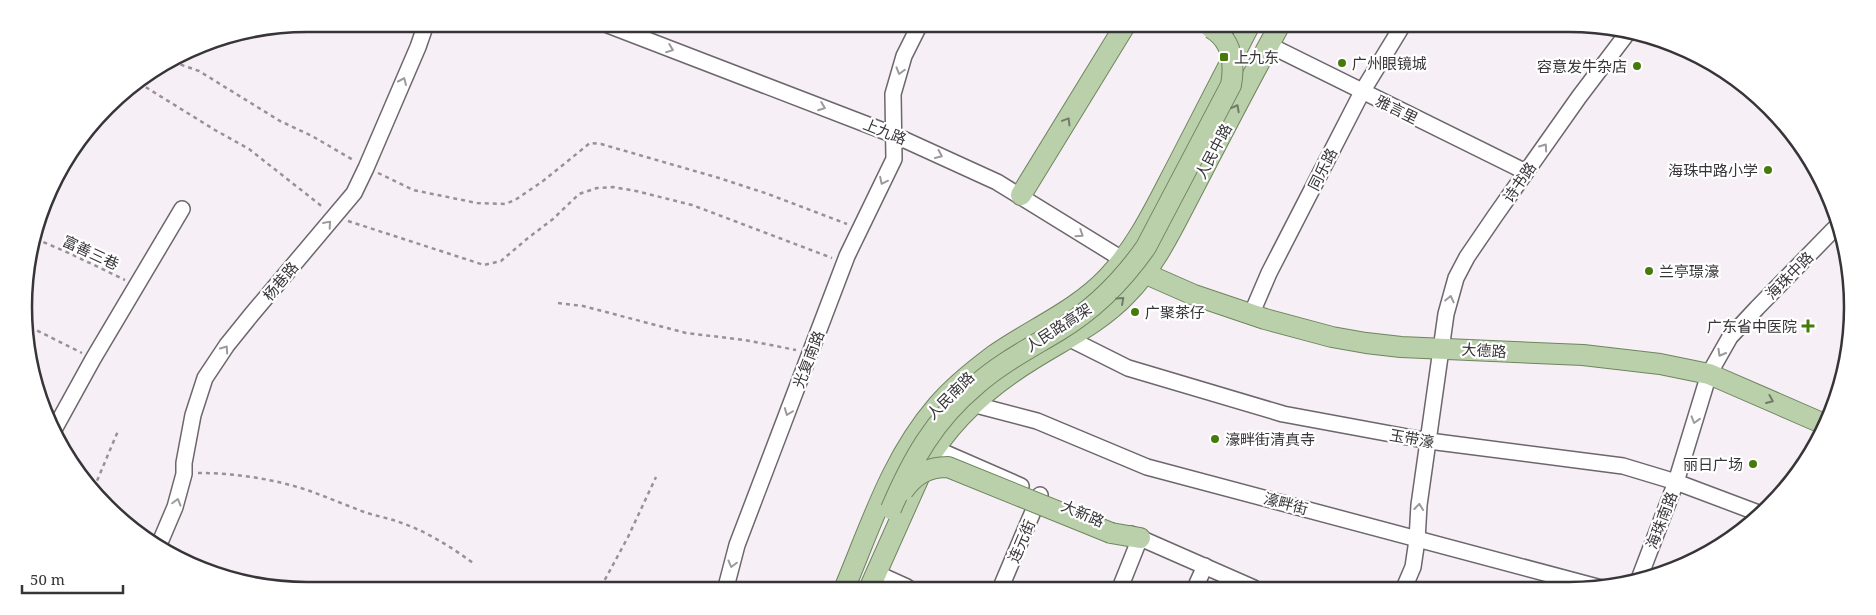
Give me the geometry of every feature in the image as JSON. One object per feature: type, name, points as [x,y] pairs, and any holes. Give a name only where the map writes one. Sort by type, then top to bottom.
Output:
[{"type":"main road","points":[[1021,196],[1121,32]]},
{"type":"main road","points":[[1216,32],[1225,41],[1231,54],[1233,64],[1231,85]]},
{"type":"main road","name":"人民中路","points":[[1122,260],[1146,225],[1246,32]]},
{"type":"main road","name":"人民路高架","points":[[859,582],[908,471],[934,428],[960,398],[976,384],[1015,355],[1077,318],[1111,288],[1136,260],[1156,230],[1231,85],[1270,34]]},
{"type":"main road","name":"人民中路","points":[[1144,273],[1172,228],[1270,34]]},
{"type":"main road","name":"人民南路","points":[[847,582],[884,494],[912,438],[938,405],[968,376],[996,354],[1076,305],[1093,292],[1122,260]]},
{"type":"main road","name":"人民南路","points":[[873,580],[912,492],[934,448],[972,404],[1018,368],[1068,338],[1122,300],[1144,273]]},
{"type":"main road","name":"大德路","points":[[1144,273],[1194,295],[1251,315],[1308,331],[1366,343],[1583,355],[1660,364],[1709,374],[1819,422]]},
{"type":"main road","points":[[891,509],[905,488],[919,474],[928,469],[948,467],[1111,533],[1140,538]]},
{"type":"street","name":"杨巷路","points":[[161,540],[176,507],[184,474],[184,463],[193,415],[205,378],[227,345],[247,320],[354,193],[423,32]]},
{"type":"street","name":"上九路","points":[[626,32],[894,134],[997,182],[1144,273]]},
{"type":"street","name":"光复南路","points":[[727,582],[737,545],[844,263],[894,158],[893,94],[904,56],[916,32]]},
{"type":"street","name":"同乐路","points":[[1251,315],[1269,272],[1362,92],[1399,32]]},
{"type":"street","name":"雅言里","points":[[1270,34],[1362,92],[1526,172]]},
{"type":"street","name":"诗书路","points":[[1407,582],[1413,567],[1417,540],[1419,505],[1443,347],[1446,314],[1456,278],[1467,257],[1526,172],[1623,38]]},
{"type":"street","points":[[58,423],[93,359],[182,209]]},
{"type":"street","name":"海珠中路","points":[[1709,374],[1730,337],[1832,231]]},
{"type":"street","name":"玉带濠","points":[[1068,338],[1128,368],[1283,414],[1429,441],[1624,466],[1676,482],[1753,511]]},
{"type":"street","name":"海珠南路","points":[[1641,573],[1676,482],[1709,374]]},
{"type":"street","name":"濠畔街","points":[[972,404],[1037,421],[1147,467],[1577,582]]},
{"type":"street","name":"大新路","points":[[912,438],[1205,566],[1232,582]]},
{"type":"street","name":"连元街","points":[[1003,582],[1040,495]]},
{"type":"street","points":[[1122,582],[1140,538]]},
{"type":"street","points":[[1198,582],[1205,566]]},
{"type":"path","points":[[180,64],[199,71],[280,121],[312,136],[366,168],[413,190],[476,203],[504,204],[515,200],[543,181],[590,143],[602,144],[743,186],[860,229]]},
{"type":"path","points":[[144,86],[249,149],[335,216],[484,265],[501,261],[553,219],[578,194],[597,188],[613,187],[636,190],[692,205],[844,263]]},
{"type":"path","name":"富善三巷","points":[[41,241],[136,286]]},
{"type":"path","points":[[558,303],[583,306],[686,333],[745,340],[810,352]]},
{"type":"path","points":[[33,329],[93,359]]},
{"type":"path","points":[[96,483],[118,431]]},
{"type":"path","points":[[184,474],[220,473],[283,482],[369,514],[398,521],[437,539],[473,563]]},
{"type":"path","points":[[603,582],[628,537],[656,477]]},
{"type":"place","name":"上九东","points":[[1224,57]]},
{"type":"place","name":"广州眼镜城","points":[[1342,63]]},
{"type":"place","name":"容意发牛杂店","points":[[1637,66]]},
{"type":"place","name":"海珠中路小学","points":[[1768,170]]},
{"type":"place","name":"兰亭璟濠","points":[[1649,271]]},
{"type":"place","name":"广聚茶仔","points":[[1135,312]]},
{"type":"place","name":"广东省中医院","points":[[1808,326]]},
{"type":"place","name":"濠畔街清真寺","points":[[1215,439]]},
{"type":"place","name":"丽日广场","points":[[1753,464]]}]
